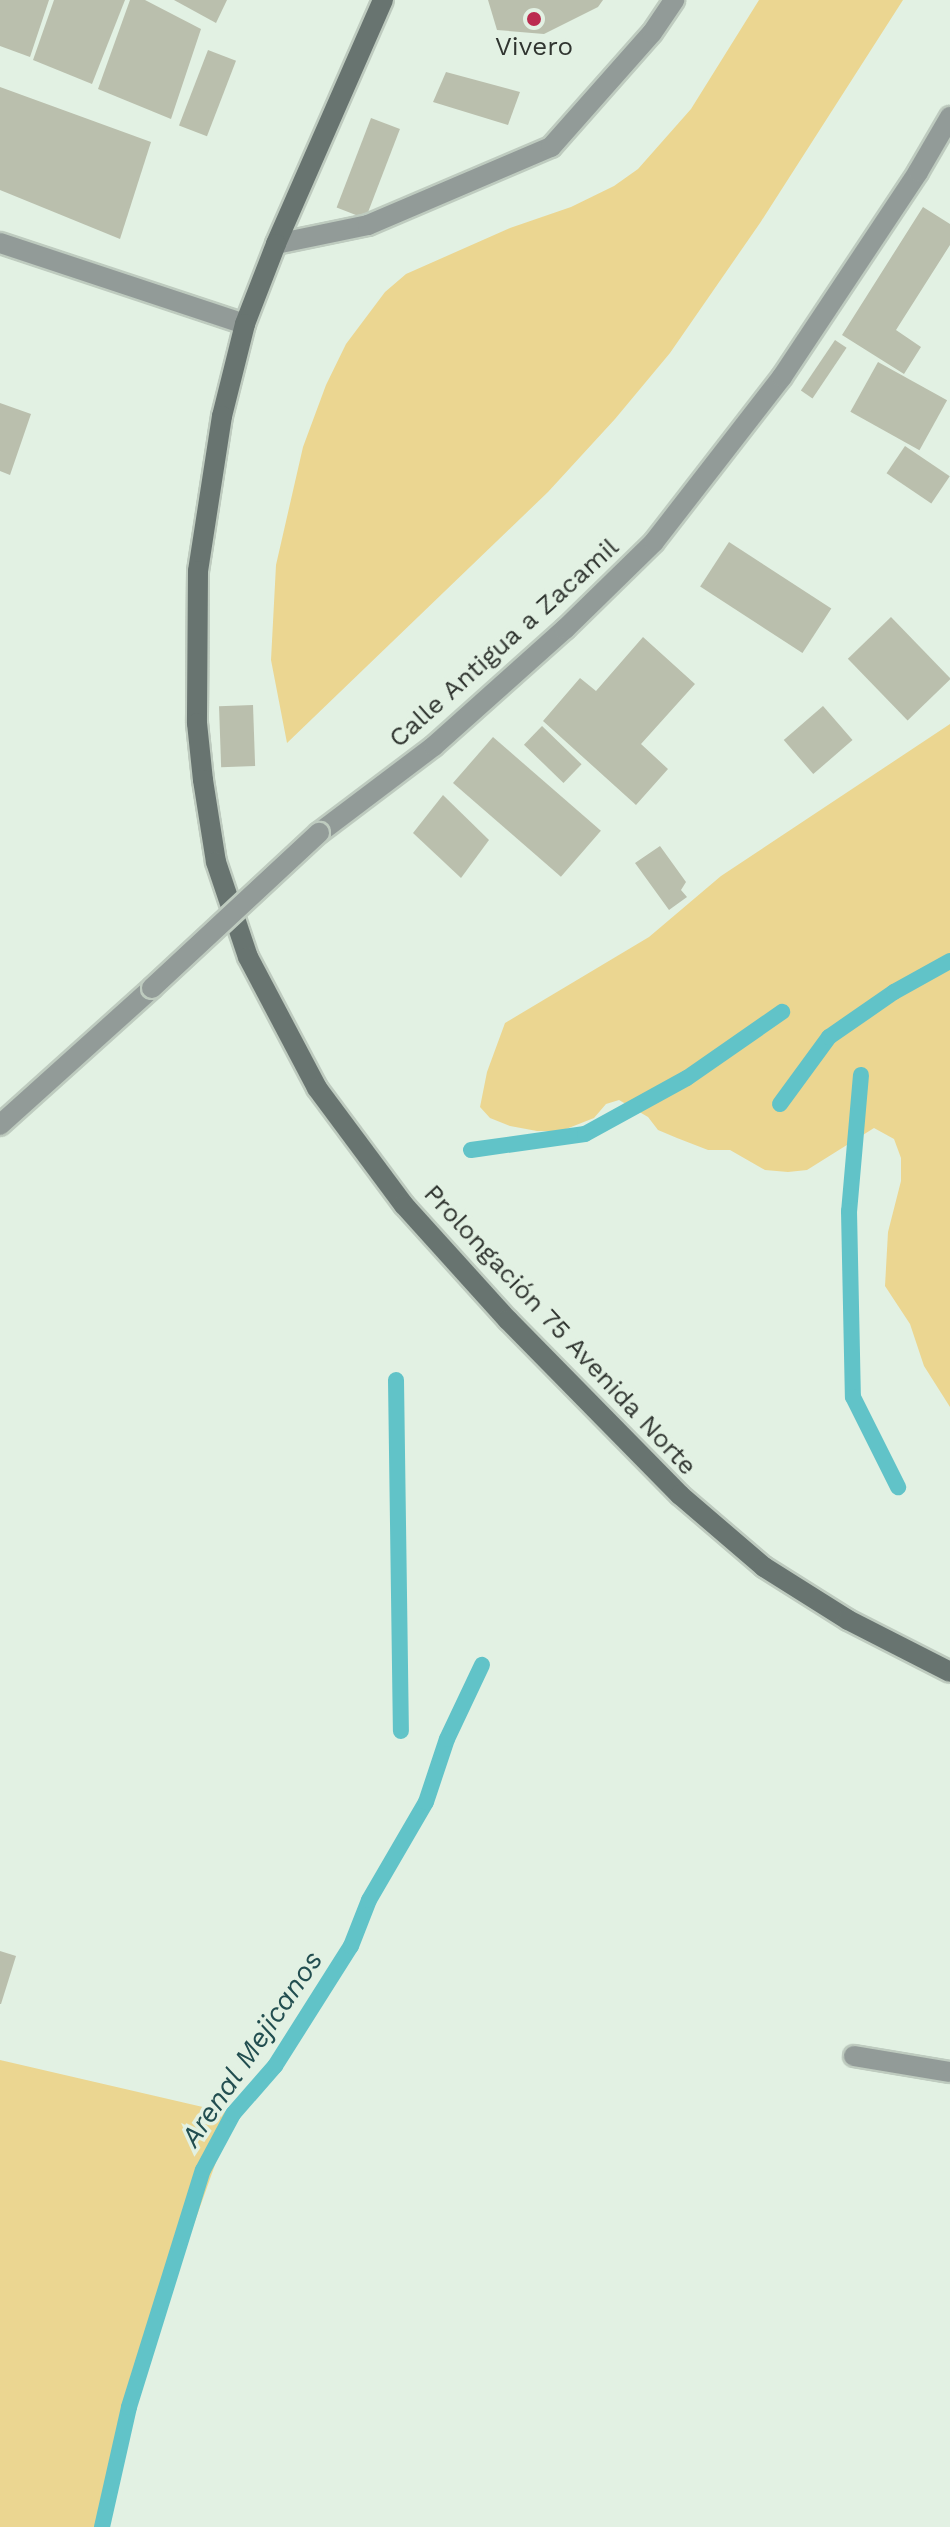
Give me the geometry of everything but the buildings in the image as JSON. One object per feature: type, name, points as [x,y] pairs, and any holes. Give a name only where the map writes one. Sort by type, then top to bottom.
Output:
[{"type":"main road","name":"Prolongación 75 Avenida Norte","points":[[383,0],[276,244],[245,324],[222,416],[198,571],[197,723],[216,862],[248,957],[317,1088],[404,1205],[508,1320],[680,1495],[764,1567],[848,1620],[950,1672]]},
{"type":"street","points":[[276,244],[368,225],[551,147],[652,33],[674,0]]},
{"type":"street","name":"Calle Antigua a Zacamil","points":[[0,1125],[319,833],[434,746],[565,629],[654,542],[782,377],[918,172],[950,117]]},
{"type":"street","points":[[0,243],[245,324]]},
{"type":"street","points":[[854,2056],[950,2072]]},
{"type":"shaded area","points":[[759,0],[903,0],[760,223],[670,353],[548,492],[287,743],[271,660],[276,565],[303,447],[326,385],[346,344],[385,292],[406,274],[510,228],[571,207],[614,186],[638,169],[691,109]]},
{"type":"shaded area","points":[[950,724],[950,1407],[924,1366],[910,1324],[885,1286],[888,1232],[901,1181],[901,1158],[894,1139],[874,1128],[807,1170],[788,1172],[765,1170],[730,1150],[708,1150],[658,1130],[648,1117],[619,1100],[606,1104],[594,1118],[561,1131],[510,1126],[490,1118],[480,1107],[487,1072],[505,1023],[649,937],[721,876]]},
{"type":"shaded area","points":[[0,2060],[233,2114],[129,2407],[102,2527],[0,2527]]},
{"type":"waterway","name":"Arenal Mejicanos","points":[[780,1104],[829,1037],[894,992],[950,961]]},
{"type":"waterway","points":[[471,1150],[585,1134],[687,1078],[782,1012]]},
{"type":"waterway","points":[[861,1075],[849,1211],[853,1397],[898,1487]]},
{"type":"waterway","points":[[396,1380],[401,1731]]},
{"type":"waterway","name":"Arenal Mejicanos","points":[[102,2527],[129,2407],[203,2170],[233,2114],[275,2066],[351,1946],[369,1900],[426,1802],[447,1739],[482,1665]]},
{"type":"place","name":"Vivero","points":[[534,19]]}]
